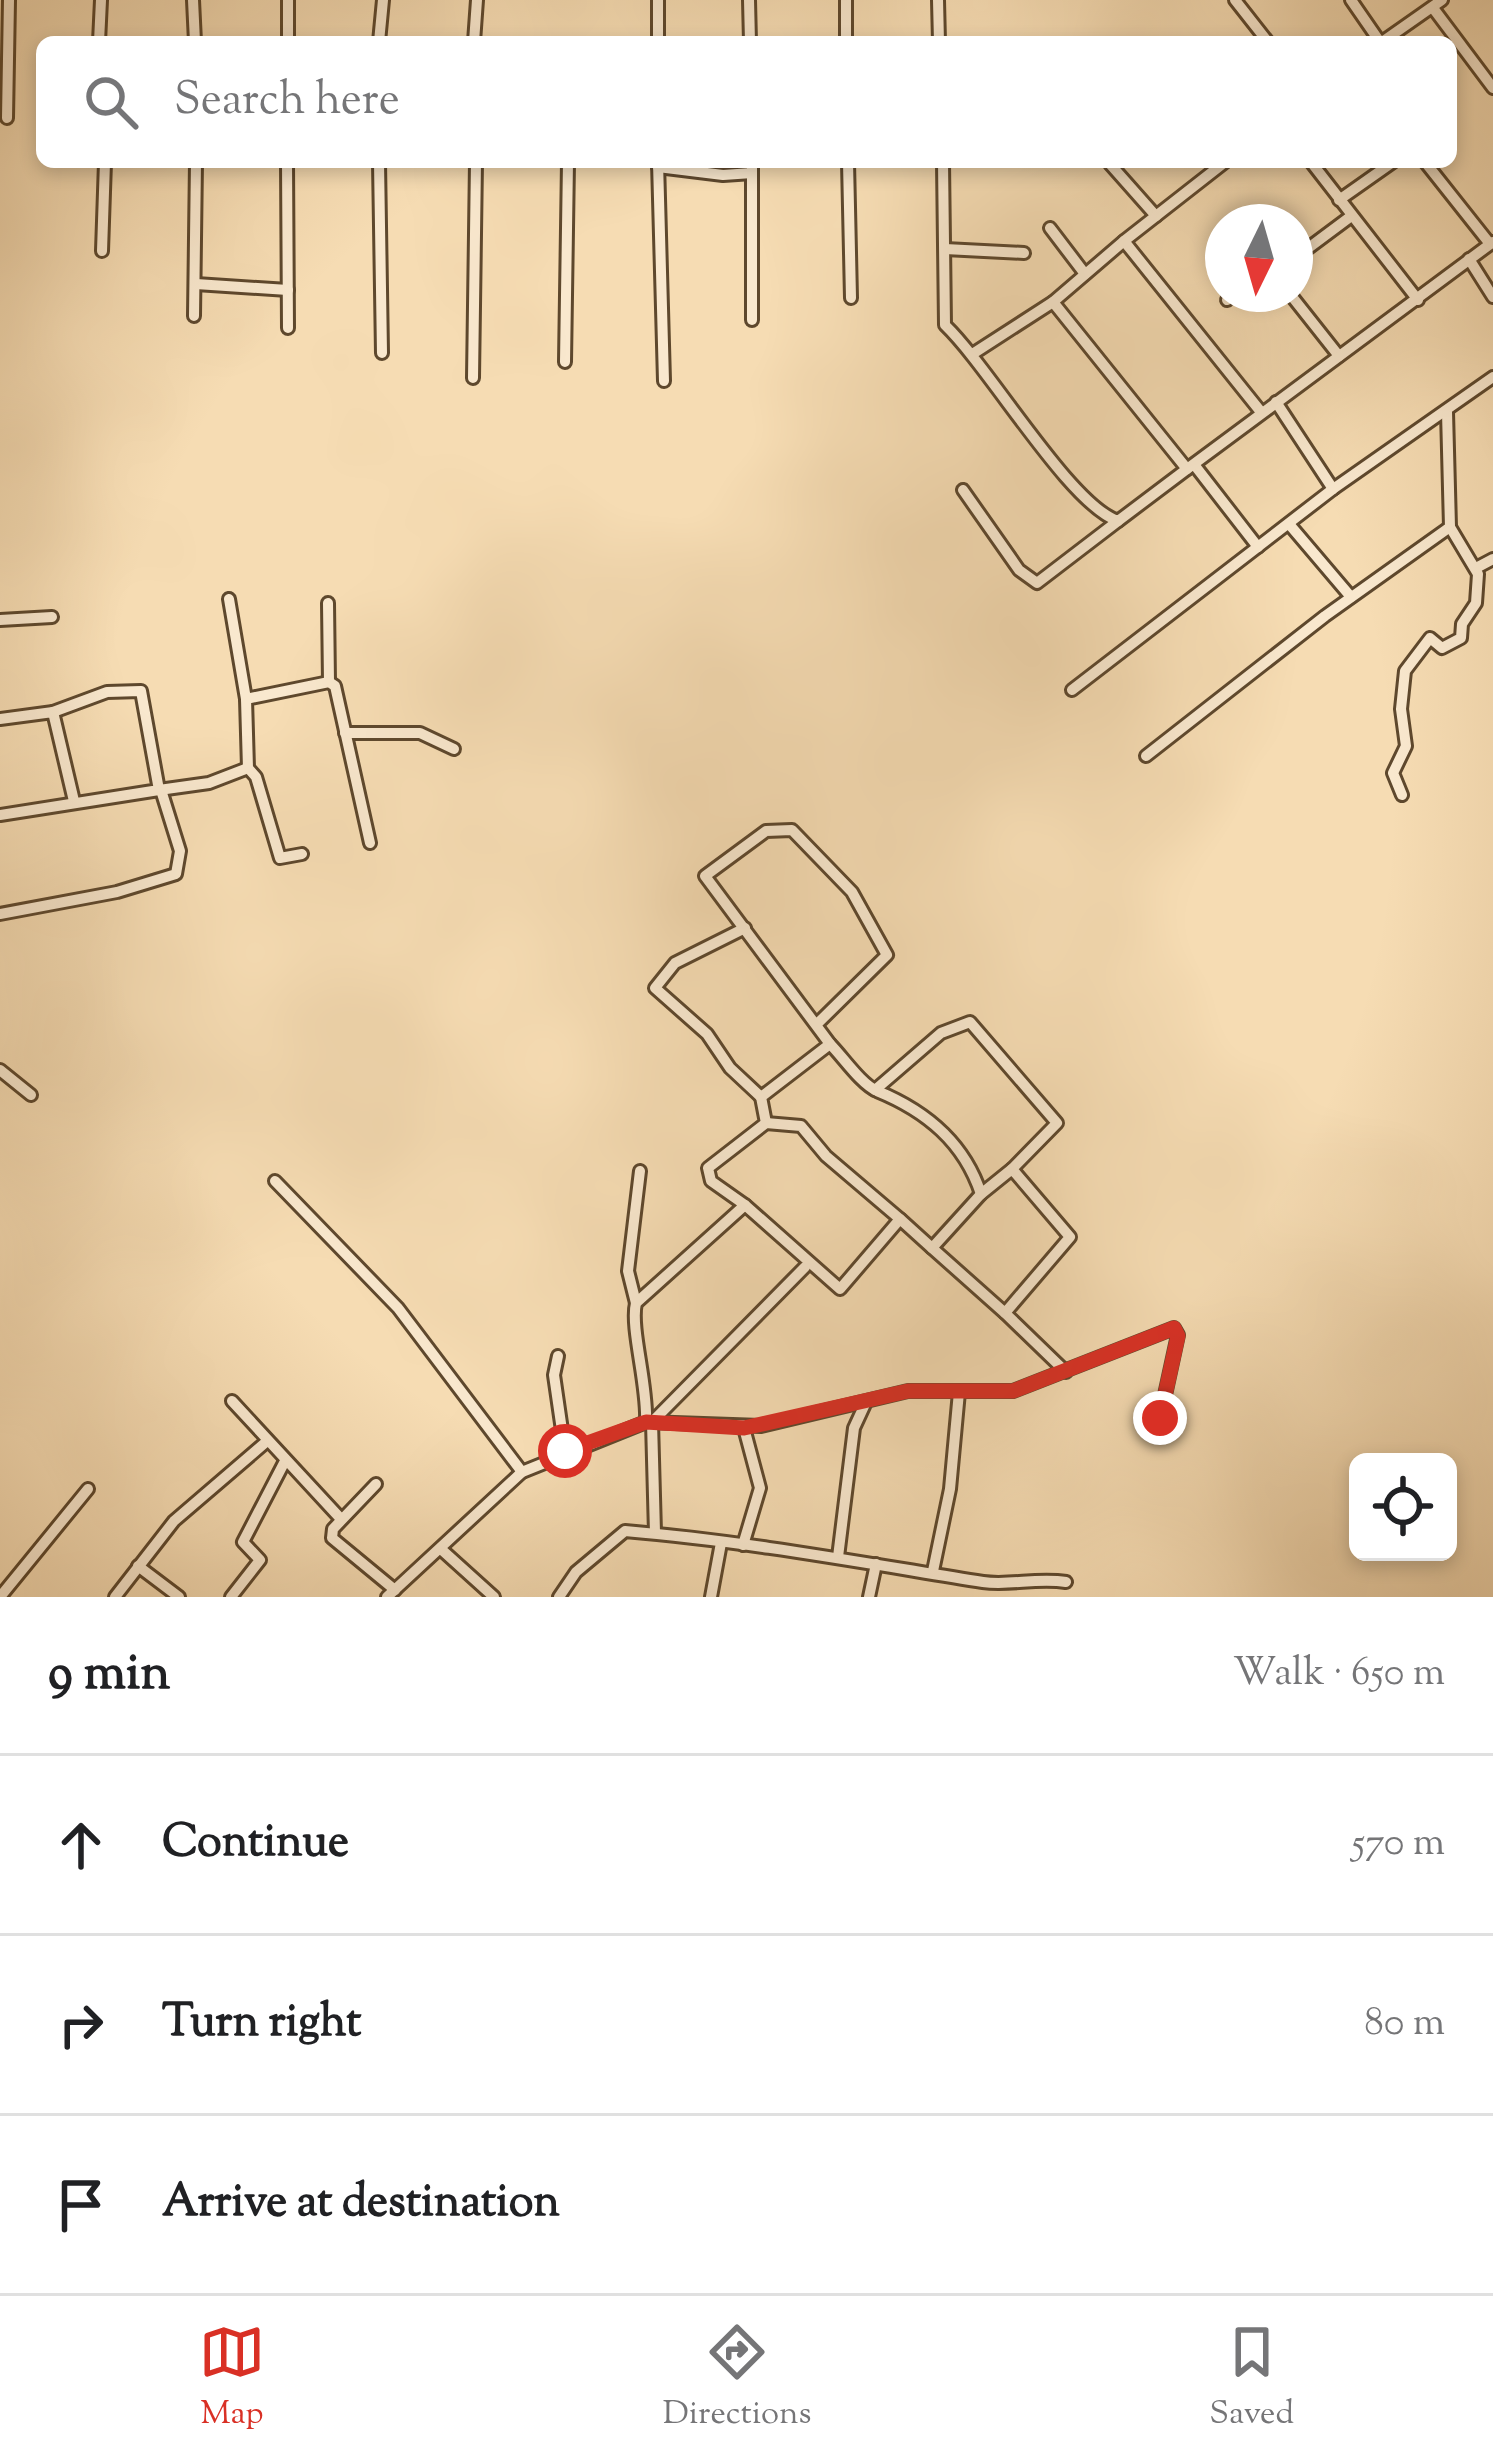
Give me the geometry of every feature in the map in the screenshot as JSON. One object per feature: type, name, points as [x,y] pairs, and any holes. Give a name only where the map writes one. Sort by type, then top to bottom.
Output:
[{"type":"street","points":[[7,118],[9,0]]},
{"type":"street","points":[[99,36],[101,0]]},
{"type":"street","points":[[193,0],[195,36]]},
{"type":"street","points":[[288,0],[288,36]]},
{"type":"street","points":[[380,36],[383,0]]},
{"type":"street","points":[[474,36],[476,0]]},
{"type":"street","points":[[658,0],[658,36]]},
{"type":"street","points":[[749,0],[750,36]]},
{"type":"street","points":[[846,0],[847,36]]},
{"type":"street","points":[[938,0],[939,36]]},
{"type":"street","points":[[1235,0],[1263,36]]},
{"type":"street","points":[[1351,0],[1377,36]]},
{"type":"street","points":[[1390,36],[1438,4],[1493,88]]},
{"type":"street","points":[[102,251],[105,168]]},
{"type":"street","points":[[194,316],[196,168]]},
{"type":"street","points":[[286,168],[288,328]]},
{"type":"street","points":[[379,168],[382,353]]},
{"type":"street","points":[[473,378],[476,168]]},
{"type":"street","points":[[565,362],[568,168]]},
{"type":"street","points":[[658,168],[664,381]]},
{"type":"street","points":[[682,168],[723,175],[748,168]]},
{"type":"street","points":[[752,168],[752,320]]},
{"type":"street","points":[[848,168],[851,298]]},
{"type":"street","points":[[943,168],[944,325],[974,353],[1076,487],[1118,521]]},
{"type":"street","points":[[1114,168],[1156,215]]},
{"type":"street","points":[[974,353],[1053,302],[1217,168]]},
{"type":"street","points":[[1315,168],[1418,301]]},
{"type":"street","points":[[1339,200],[1384,168]]},
{"type":"street","points":[[963,490],[1019,570],[1037,583],[1491,243],[1430,168]]},
{"type":"street","points":[[1313,245],[1350,217]]},
{"type":"street","points":[[1050,228],[1085,274]]},
{"type":"street","points":[[1124,241],[1261,412]]},
{"type":"street","points":[[945,249],[1024,254]]},
{"type":"street","points":[[1469,259],[1493,297]]},
{"type":"street","points":[[196,284],[288,290]]},
{"type":"street","points":[[1053,302],[1258,547]]},
{"type":"street","points":[[1304,312],[1339,356]]},
{"type":"street","points":[[1072,690],[1333,489],[1492,379]]},
{"type":"street","points":[[1276,402],[1333,489]]},
{"type":"street","points":[[1402,795],[1393,772],[1406,746],[1401,709],[1405,671],[1430,638],[1442,648],[1461,638],[1462,624],[1476,603],[1476,568],[1450,527],[1447,412]]},
{"type":"street","points":[[1289,524],[1351,597]]},
{"type":"street","points":[[1146,757],[1351,597],[1450,527]]},
{"type":"street","points":[[1476,568],[1493,560]]},
{"type":"street","points":[[229,598],[246,699],[248,768],[265,802],[280,858],[302,854]]},
{"type":"street","points":[[328,603],[329,682],[370,842]]},
{"type":"street","points":[[0,620],[52,617]]},
{"type":"street","points":[[246,699],[329,682]]},
{"type":"street","points":[[0,719],[53,712],[107,692],[141,691],[160,790],[180,851],[176,874],[117,892],[0,914]]},
{"type":"street","points":[[53,712],[74,801]]},
{"type":"street","points":[[345,733],[419,733],[454,749]]},
{"type":"street","points":[[0,815],[208,784],[248,768]]},
{"type":"street","points":[[817,1024],[887,955],[852,892],[792,830],[766,831],[705,876],[830,1044],[875,1090],[894,1093],[952,1142],[971,1163],[981,1194]]},
{"type":"street","points":[[745,928],[675,963],[655,988],[707,1034],[730,1068],[761,1097],[766,1123]]},
{"type":"street","points":[[875,1090],[941,1033],[970,1022],[1058,1123],[981,1194],[932,1248]]},
{"type":"street","points":[[761,1097],[830,1044]]},
{"type":"street","points":[[0,1070],[32,1095]]},
{"type":"street","points":[[900,1219],[840,1289],[711,1181],[708,1168],[766,1123],[801,1126],[826,1156],[900,1219],[1005,1313],[1066,1372]]},
{"type":"street","points":[[1005,1313],[1070,1237],[1012,1169]]},
{"type":"street","points":[[640,1171],[628,1271],[635,1304],[632,1317],[647,1378],[656,1533]]},
{"type":"street","points":[[274,1181],[398,1308],[522,1472]]},
{"type":"street","points":[[635,1304],[745,1205]]},
{"type":"street","points":[[649,1422],[805,1268]]},
{"type":"street","points":[[376,1484],[341,1519],[332,1538],[391,1594],[522,1472],[565,1451],[649,1422],[744,1428],[908,1391],[1013,1391],[1174,1328],[1178,1336],[1160,1418]]},
{"type":"street","points":[[558,1357],[554,1375],[565,1451]]},
{"type":"street","points":[[933,1570],[950,1489],[958,1392]]},
{"type":"street","points":[[232,1401],[284,1463],[341,1519]]},
{"type":"street","points":[[838,1558],[854,1428],[866,1402]]},
{"type":"street","points":[[743,1545],[760,1488],[744,1428]]},
{"type":"street","points":[[115,1597],[174,1520],[266,1442]]},
{"type":"street","points":[[230,1597],[260,1560],[243,1542],[254,1526],[264,1491],[284,1463]]},
{"type":"street","points":[[0,1597],[88,1489]]},
{"type":"street","points":[[559,1597],[566,1582],[617,1535],[656,1533],[933,1570],[983,1582],[1040,1578],[1066,1582]]},
{"type":"street","points":[[711,1597],[721,1544]]},
{"type":"street","points":[[442,1550],[494,1597]]},
{"type":"street","points":[[869,1597],[876,1564]]},
{"type":"street","points":[[138,1566],[179,1597]]},
{"type":"route","points":[[565,1451],[646,1422],[744,1428],[908,1391],[1013,1391],[1174,1328],[1178,1336],[1160,1418]]}]
